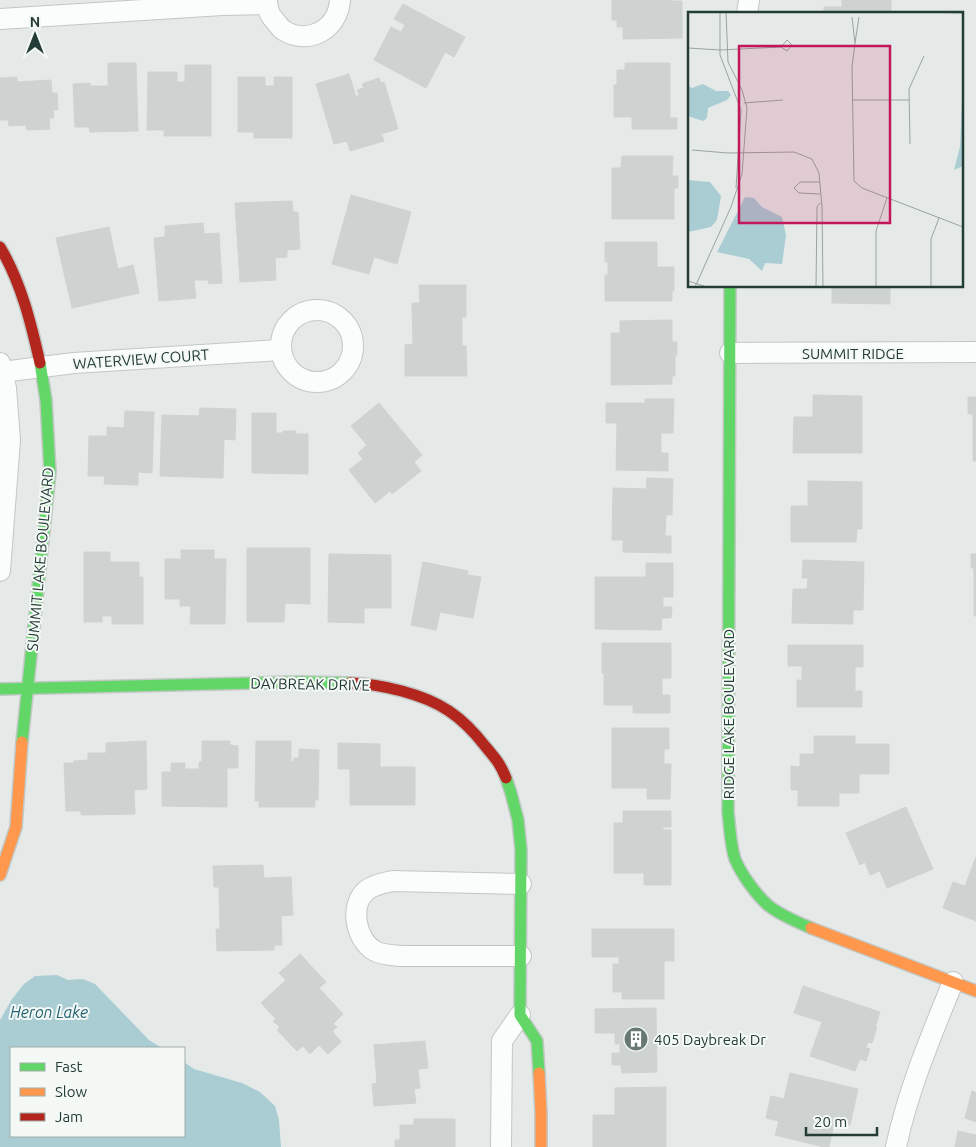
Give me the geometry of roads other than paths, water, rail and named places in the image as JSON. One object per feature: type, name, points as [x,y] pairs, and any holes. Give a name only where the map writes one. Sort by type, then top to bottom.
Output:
[{"type":"street","points":[[0,19],[267,2],[271,17],[282,30],[296,35],[309,36],[323,31],[335,20],[340,8],[340,0]]},
{"type":"street","name":"SUMMIT LAKE BOULEVARD","points":[[0,247],[8,260],[29,315],[42,366],[50,472],[22,739],[16,827],[0,875]]},
{"type":"street","name":"RIDGE LAKE BOULEVARD","points":[[730,288],[728,812],[730,839],[735,858],[752,887],[770,906],[791,920],[976,991]]},
{"type":"street","name":"WATERVIEW COURT","points":[[1,368],[280,350]]},
{"type":"street","name":"SUMMIT RIDGE","points":[[730,353],[976,352]]},
{"type":"street","points":[[0,571],[10,440],[6,388],[1,368]]},
{"type":"street","name":"DAYBREAK DRIVE","points":[[0,689],[301,682],[354,683],[377,685],[402,691],[449,711],[472,729],[501,765],[518,820],[521,850],[520,1015]]},
{"type":"street","points":[[521,884],[393,880],[377,884],[366,891],[359,902],[356,918],[358,931],[364,942],[375,951],[386,954],[402,956],[521,956]]},
{"type":"street","points":[[896,1147],[919,1068],[953,982]]},
{"type":"street","points":[[501,1147],[502,1041],[520,1015],[537,1041],[541,1147]]},
{"type":"water","name":"Heron Lake","points":[[57,975],[68,980],[83,979],[95,984],[149,1040],[160,1047],[10,1047],[10,1137],[185,1137],[185,1063],[194,1069],[242,1083],[260,1092],[275,1106],[279,1120],[281,1147],[0,1147],[0,1020],[12,999],[24,984],[35,976]]},
{"type":"place","name":"405 Daybreak Dr","points":[[636,1039]]}]
